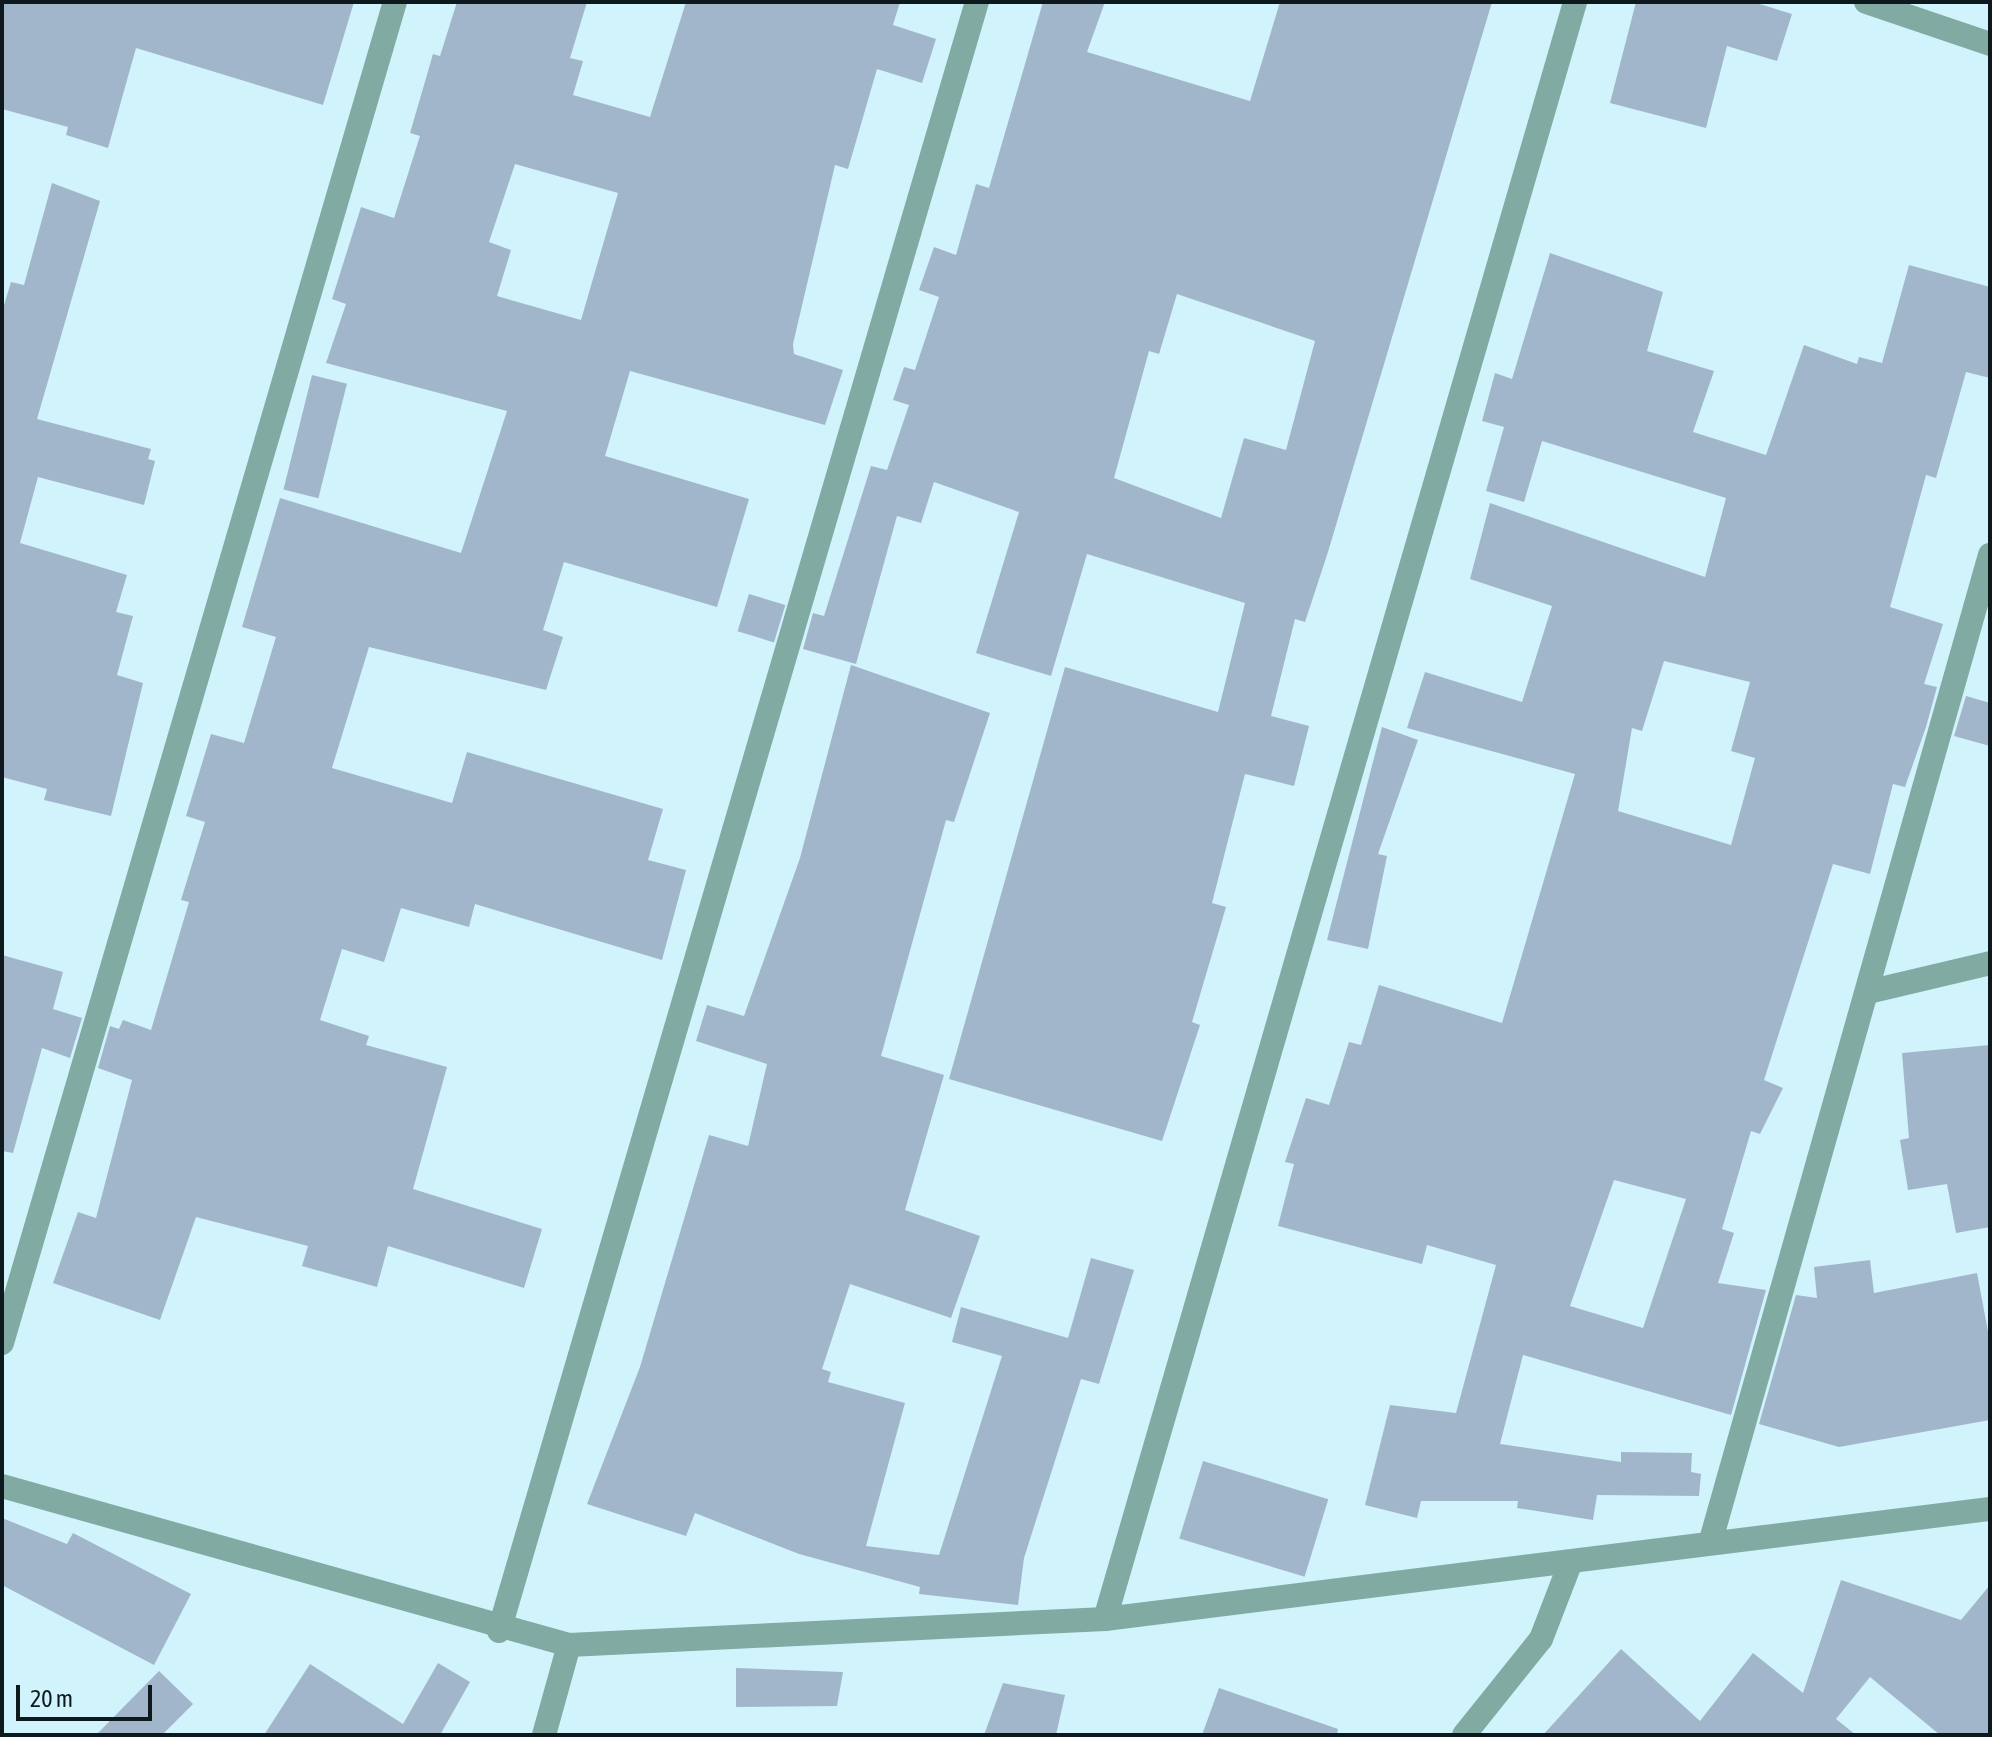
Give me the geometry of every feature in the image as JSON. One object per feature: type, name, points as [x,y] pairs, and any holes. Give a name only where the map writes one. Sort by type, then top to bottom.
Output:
[{"type":"street","points":[[2,1343],[395,2]]},
{"type":"street","points":[[499,1631],[977,2]]},
{"type":"street","points":[[1105,1619],[1575,2]]},
{"type":"street","points":[[1866,2],[1990,44]]},
{"type":"street","points":[[1711,1540],[1872,991],[1990,555]]},
{"type":"street","points":[[1872,991],[1990,963]]},
{"type":"street","points":[[2,1486],[499,1631],[569,1645],[1105,1619],[1570,1564],[1711,1540],[1990,1509]]},
{"type":"street","points":[[1464,1735],[1541,1639],[1570,1564]]},
{"type":"street","points":[[544,1735],[569,1645]]},
{"type":"building","points":[[2,2],[354,2],[323,105],[136,48],[108,148],[66,135],[68,127],[2,109]]},
{"type":"building","points":[[457,2],[587,2],[570,58],[583,61],[573,95],[650,117],[686,2],[900,2],[893,25],[936,39],[922,83],[877,69],[848,169],[835,165],[793,344],[794,354],[843,370],[825,425],[630,371],[605,456],[749,499],[717,607],[564,562],[543,630],[563,637],[546,690],[369,647],[332,768],[452,803],[467,752],[663,809],[648,860],[686,870],[662,960],[475,904],[469,927],[401,908],[384,962],[342,949],[320,1020],[369,1036],[366,1045],[447,1067],[413,1189],[542,1229],[524,1288],[388,1246],[377,1287],[302,1266],[308,1246],[196,1217],[160,1320],[53,1283],[78,1212],[96,1218],[132,1080],[98,1068],[110,1026],[119,1029],[123,1020],[151,1030],[189,902],[181,900],[205,822],[186,816],[211,734],[244,743],[276,637],[242,627],[280,498],[461,553],[507,411],[326,363],[346,304],[332,299],[361,207],[394,218],[420,136],[410,133],[433,54],[440,56]],"holes":[[[515,164],[618,193],[581,320],[497,296],[511,250],[489,242]]]},
{"type":"building","points":[[1043,2],[1105,2],[1087,52],[1250,101],[1280,2],[1492,2],[1328,552],[1305,622],[1295,619],[1271,716],[1309,726],[1294,786],[1245,774],[1212,903],[1226,907],[1192,1022],[1200,1025],[1162,1141],[949,1079],[1065,667],[1218,712],[1245,603],[1087,554],[1051,676],[976,653],[1019,512],[934,482],[921,523],[897,516],[856,664],[803,649],[813,613],[824,616],[871,466],[887,470],[909,405],[893,400],[904,367],[915,370],[939,297],[919,290],[934,247],[956,255],[976,184],[989,188]],"holes":[[[1177,294],[1315,341],[1286,450],[1244,438],[1221,518],[1114,478],[1149,351],[1159,354]]]},
{"type":"building","points":[[1636,2],[1753,2],[1792,14],[1777,61],[1727,46],[1706,128],[1610,103]]},
{"type":"building","points":[[52,183],[100,201],[37,419],[151,449],[148,459],[155,461],[144,505],[38,477],[20,543],[127,575],[116,612],[133,616],[117,675],[143,683],[111,816],[44,800],[47,789],[2,777],[2,312],[11,282],[24,285]]},
{"type":"building","points":[[1550,253],[1663,292],[1647,351],[1714,371],[1693,432],[1766,455],[1804,345],[1857,364],[1859,357],[1882,363],[1909,265],[1990,287],[1990,378],[1966,372],[1936,478],[1926,475],[1890,607],[1943,624],[1924,684],[1937,687],[1926,727],[1905,787],[1893,784],[1870,874],[1833,864],[1764,1080],[1783,1088],[1760,1134],[1751,1131],[1722,1229],[1734,1233],[1718,1283],[1766,1290],[1731,1415],[1523,1355],[1500,1444],[1621,1462],[1621,1452],[1692,1453],[1691,1472],[1701,1474],[1699,1496],[1597,1495],[1593,1520],[1517,1508],[1518,1501],[1421,1501],[1417,1518],[1365,1505],[1390,1405],[1456,1413],[1496,1265],[1427,1245],[1422,1264],[1278,1226],[1294,1164],[1285,1162],[1306,1098],[1329,1105],[1349,1042],[1361,1045],[1379,985],[1502,1023],[1575,774],[1407,728],[1425,672],[1522,702],[1552,606],[1470,579],[1490,503],[1705,577],[1726,498],[1542,441],[1524,502],[1486,491],[1504,427],[1482,421],[1495,373],[1512,379]],"holes":[[[1664,661],[1750,682],[1731,751],[1755,758],[1731,845],[1618,811],[1632,728],[1642,731]],[[1614,1180],[1686,1199],[1643,1328],[1570,1306]]]},
{"type":"building","points":[[312,375],[347,384],[318,498],[283,489]]},
{"type":"building","points":[[749,594],[785,605],[774,642],[738,631]]},
{"type":"building","points":[[851,665],[990,713],[954,822],[946,820],[881,1056],[944,1075],[905,1210],[980,1236],[951,1318],[850,1284],[822,1369],[831,1372],[828,1382],[905,1403],[866,1546],[939,1555],[1002,1356],[952,1342],[961,1307],[1068,1338],[1091,1258],[1134,1270],[1099,1384],[1081,1379],[1024,1558],[1018,1605],[919,1594],[920,1587],[799,1554],[695,1513],[686,1536],[587,1504],[640,1367],[709,1135],[748,1146],[767,1064],[696,1041],[707,1005],[744,1016],[800,858]]},
{"type":"building","points":[[1966,696],[1990,703],[1990,746],[1954,736]]},
{"type":"building","points":[[1382,727],[1418,740],[1378,854],[1387,856],[1368,949],[1327,940]]},
{"type":"building","points":[[2,955],[63,972],[53,1009],[82,1018],[70,1058],[42,1048],[13,1153],[2,1151]]},
{"type":"building","points":[[1990,1045],[1990,1227],[1956,1233],[1947,1184],[1908,1190],[1900,1140],[1909,1138],[1902,1053]]},
{"type":"building","points":[[1870,1260],[1874,1293],[1977,1273],[1990,1342],[1990,1420],[1839,1447],[1759,1424],[1796,1295],[1817,1298],[1814,1267]]},
{"type":"building","points":[[1203,1461],[1328,1499],[1305,1577],[1179,1538]]},
{"type":"building","points":[[2,1518],[67,1544],[73,1533],[191,1594],[154,1665],[2,1585]]},
{"type":"building","points":[[1841,1580],[1961,1620],[1990,1585],[1990,1735],[1940,1735],[1870,1677],[1836,1719],[1856,1735],[1543,1735],[1621,1649],[1700,1721],[1753,1653],[1803,1693]]},
{"type":"building","points":[[438,1663],[470,1682],[440,1735],[264,1735],[310,1664],[403,1724]]},
{"type":"building","points":[[736,1668],[843,1672],[837,1706],[736,1707]]},
{"type":"building","points":[[159,1671],[193,1704],[162,1735],[96,1735]]},
{"type":"building","points":[[1003,1683],[1065,1695],[1056,1735],[984,1735]]},
{"type":"building","points":[[1219,1688],[1338,1729],[1337,1735],[1202,1735]]}]
